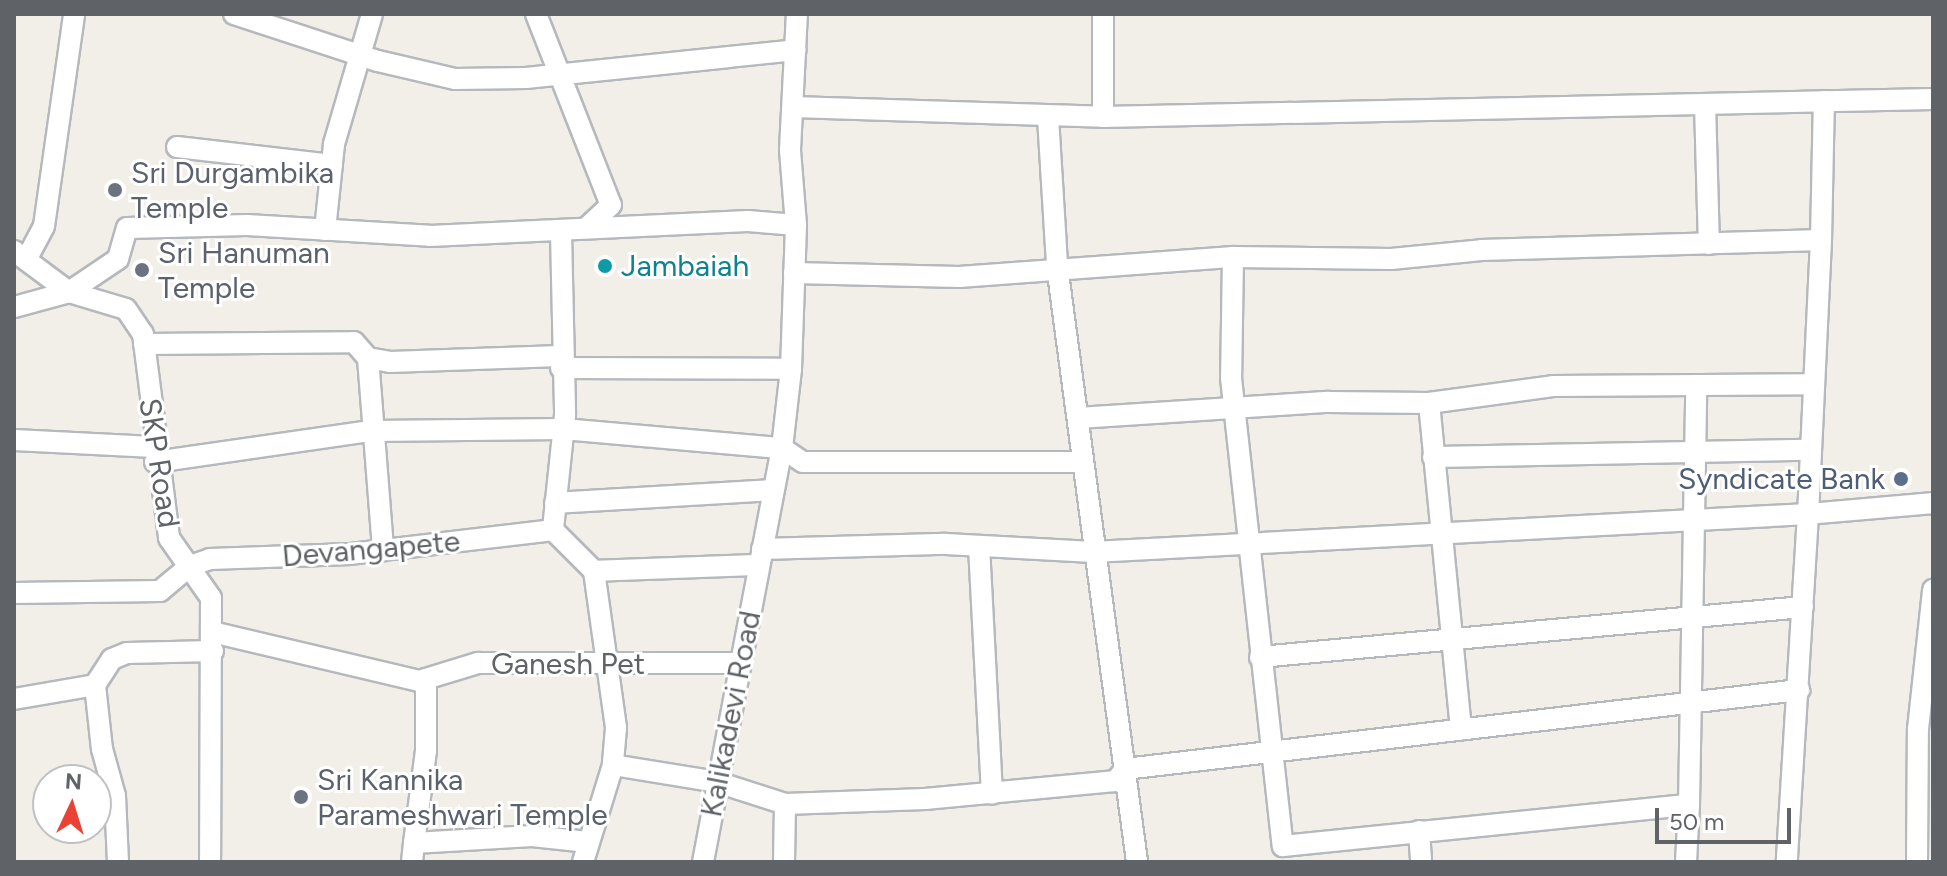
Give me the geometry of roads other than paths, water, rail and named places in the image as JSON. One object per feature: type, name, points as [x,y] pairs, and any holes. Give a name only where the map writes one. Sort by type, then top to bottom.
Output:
[{"type":"street","points":[[69,292],[20,256],[44,226],[74,14]]},
{"type":"street","points":[[234,14],[361,56],[455,79],[557,74],[796,50]]},
{"type":"street","points":[[325,230],[332,165],[372,14]]},
{"type":"street","points":[[536,14],[611,205],[587,227]]},
{"type":"street","name":"Kalikadevi Road","points":[[703,862],[782,448],[791,369],[796,225],[790,150],[797,14]]},
{"type":"street","points":[[1103,14],[1103,117]]},
{"type":"street","points":[[793,107],[1103,117],[1933,99]]},
{"type":"street","points":[[1787,862],[1808,514],[1824,101]]},
{"type":"street","points":[[1705,104],[1709,244]]},
{"type":"street","points":[[1048,117],[1057,266],[1137,862]]},
{"type":"street","points":[[177,147],[332,165]]},
{"type":"street","points":[[561,233],[587,227],[748,221],[796,225]]},
{"type":"street","points":[[14,307],[69,292],[118,259],[127,228],[247,225],[430,236],[559,227],[563,429],[553,530],[594,571],[616,728],[613,765],[586,852],[532,836],[413,853],[426,750],[426,679]]},
{"type":"street","points":[[794,273],[959,277],[1057,266],[1233,257],[1391,259],[1482,250],[1821,240]]},
{"type":"street","points":[[1233,257],[1231,378],[1283,846],[1689,805]]},
{"type":"street","name":"SKP Road","points":[[69,292],[126,309],[144,344],[154,455],[169,538],[211,598],[203,862]]},
{"type":"street","points":[[144,344],[354,342],[368,358],[390,362],[560,362],[791,369]]},
{"type":"street","points":[[368,358],[371,431],[383,550]]},
{"type":"street","points":[[1078,418],[1236,407],[1429,403],[1553,386],[1811,384]]},
{"type":"street","points":[[1686,862],[1696,385]]},
{"type":"street","points":[[1429,403],[1461,729]]},
{"type":"street","points":[[14,440],[154,455],[371,431],[563,429],[782,448],[803,462],[1083,462]]},
{"type":"street","points":[[1433,457],[1810,450]]},
{"type":"street","points":[[555,503],[773,490]]},
{"type":"street","points":[[594,571],[761,557],[979,546],[1093,552],[1248,545],[1695,517],[1808,514],[1933,503]]},
{"type":"street","name":"Devangapete","points":[[190,566],[210,559],[383,550],[553,530]]},
{"type":"street","points":[[979,546],[992,794]]},
{"type":"street","points":[[14,593],[160,591],[190,566]]},
{"type":"street","points":[[1917,862],[1918,729],[1933,590]]},
{"type":"street","points":[[1260,657],[1803,607]]},
{"type":"street","name":"Ganesh Pet","points":[[95,685],[112,659],[127,653],[212,642],[286,645],[380,674],[426,679],[478,663],[741,663]]},
{"type":"street","points":[[14,699],[95,685],[102,749],[115,796],[118,862]]},
{"type":"street","points":[[613,765],[717,782],[785,804],[992,794],[1116,781],[1125,769],[1799,690]]},
{"type":"street","points":[[784,862],[785,804]]},
{"type":"street","points":[[1419,831],[1421,862]]},
{"type":"place","name":"Sri Durgambika Temple","points":[[115,190]]},
{"type":"place","name":"Jambaiah","points":[[605,266]]},
{"type":"place","name":"Sri Hanuman Temple","points":[[142,270]]},
{"type":"place","name":"Syndicate Bank","points":[[1901,479]]},
{"type":"place","name":"Sri Kannika Parameshwari Temple","points":[[301,797]]}]
